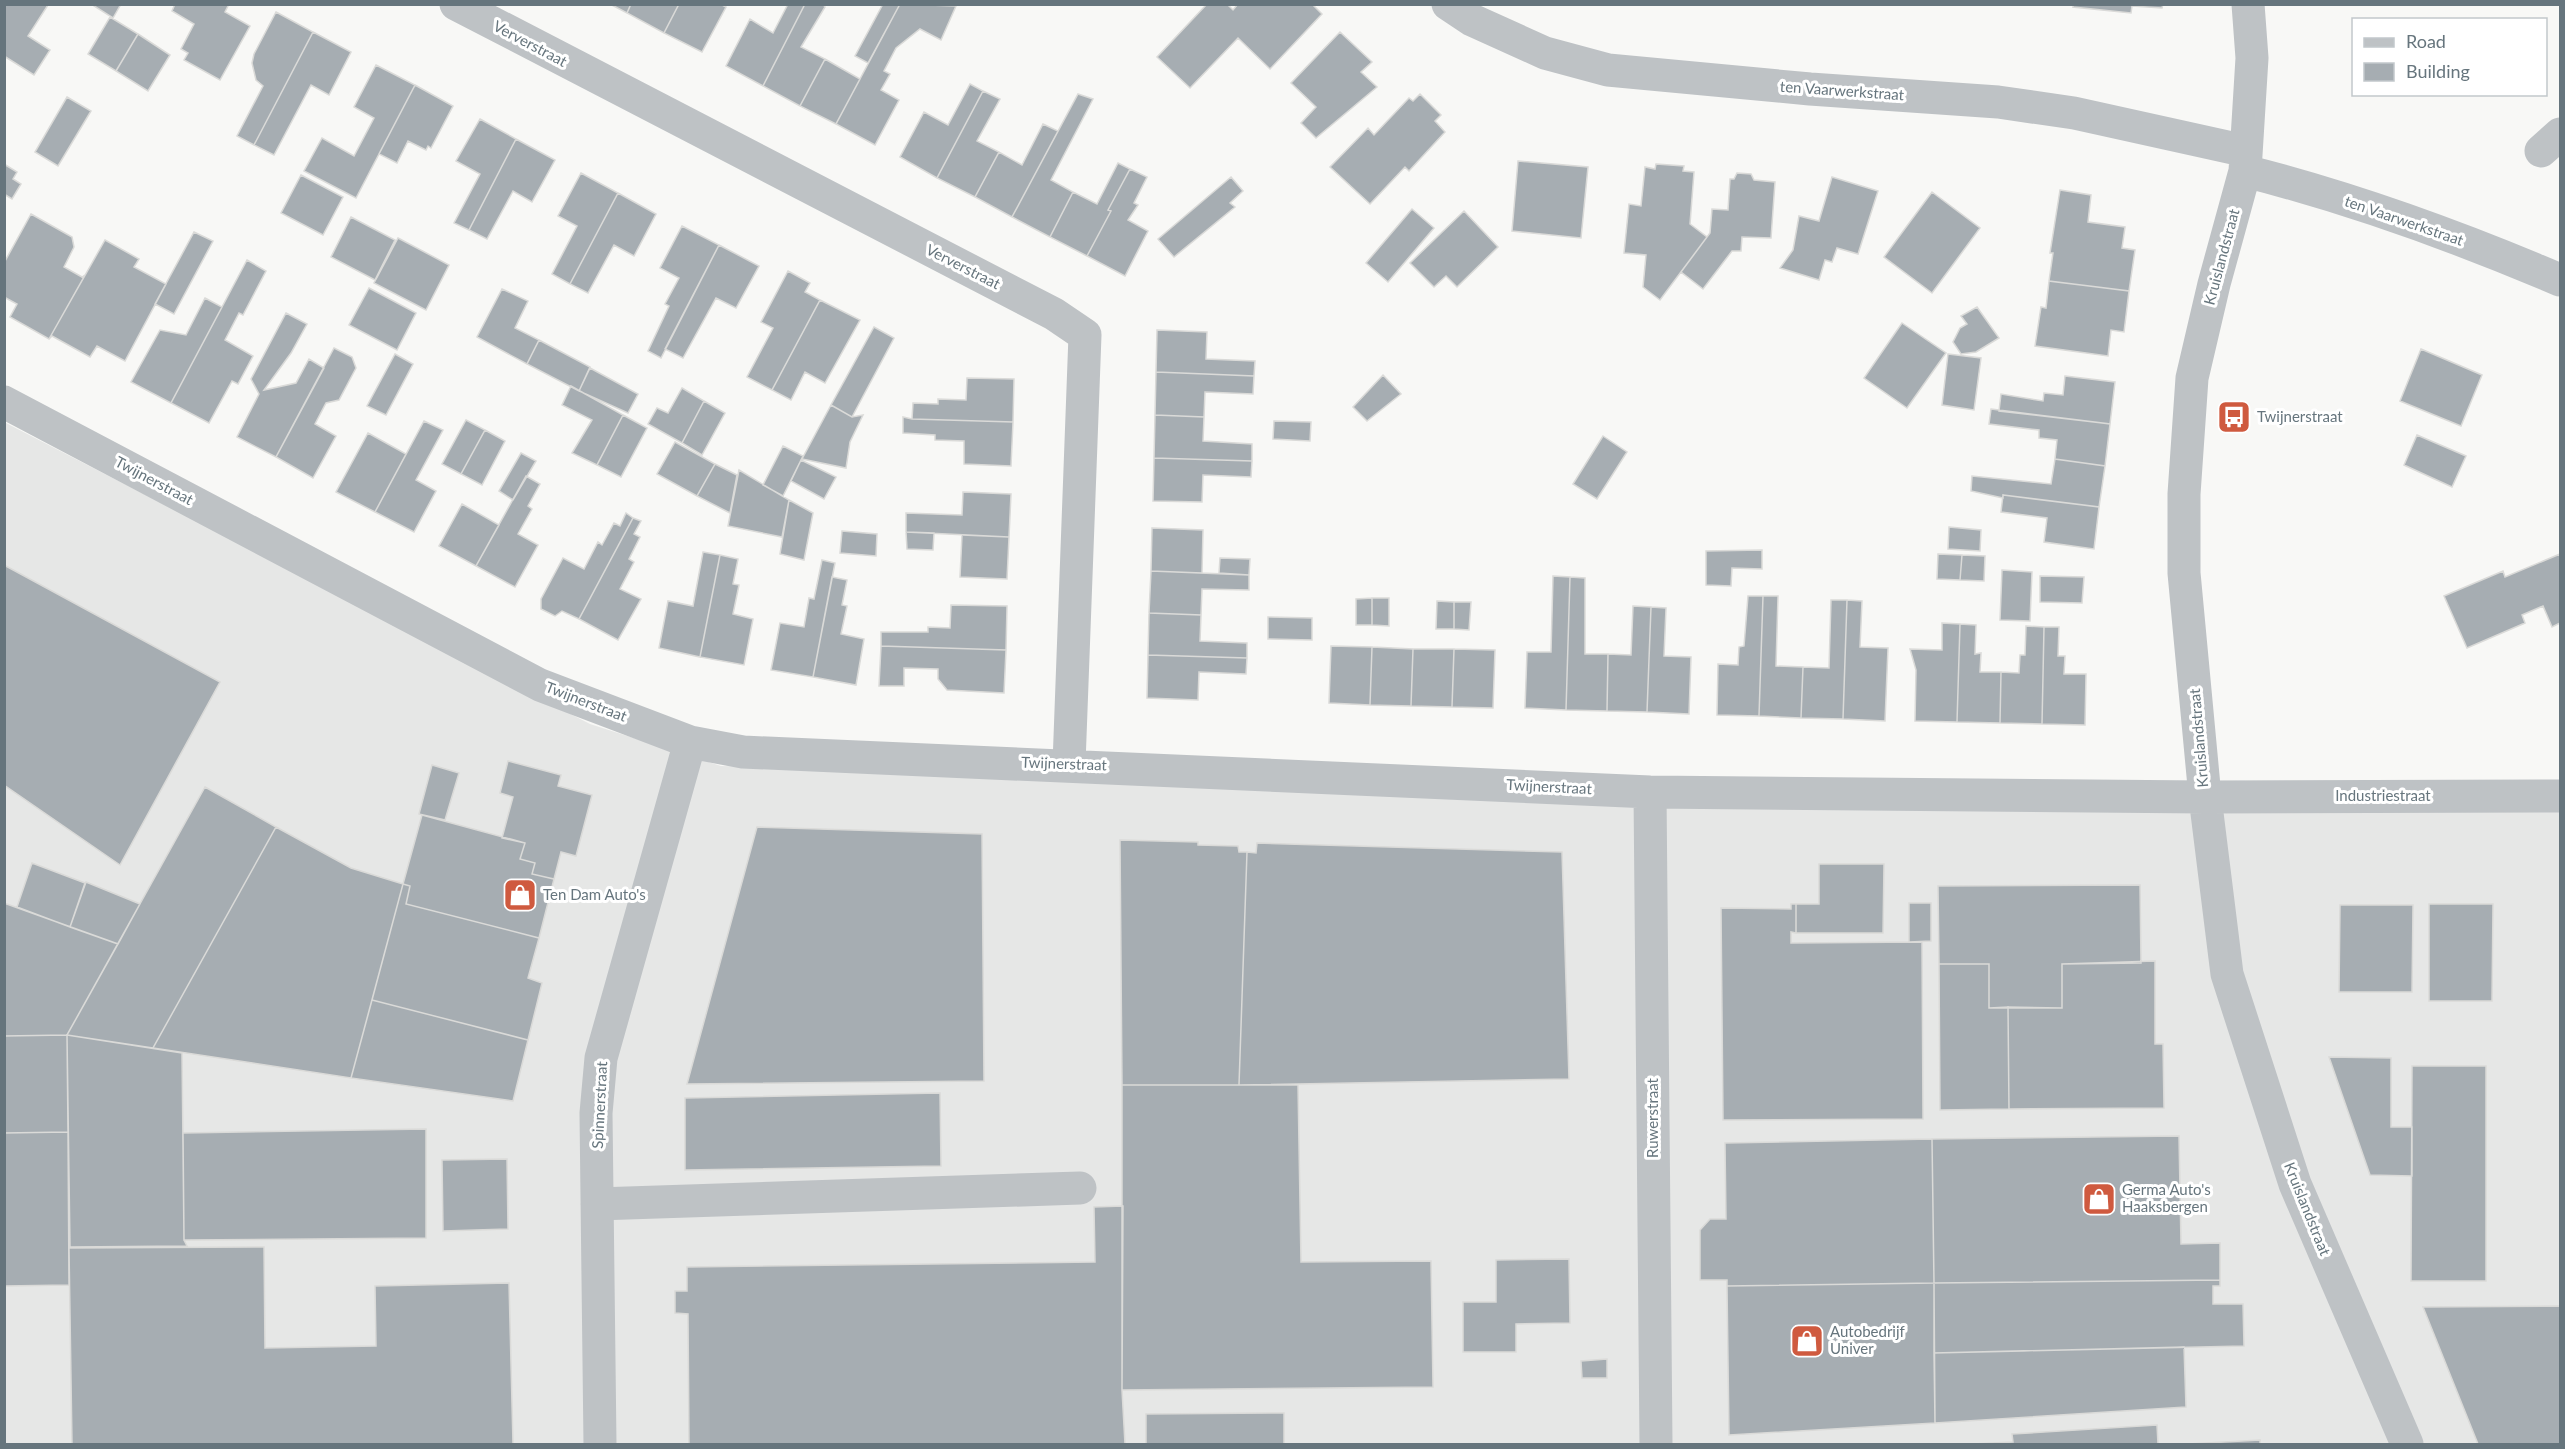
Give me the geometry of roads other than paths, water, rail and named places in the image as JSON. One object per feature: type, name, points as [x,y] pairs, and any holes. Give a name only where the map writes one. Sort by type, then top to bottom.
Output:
[{"type":"street","name":"Ververstraat","points":[[456,4],[1054,314],[1085,335],[1069,764]]},
{"type":"street","name":"ten Vaarwerkstraat","points":[[1448,4],[1472,20],[1545,53],[1608,70],[1810,89],[1998,102],[2074,113],[2245,161],[2317,191],[2510,258],[2560,280]]},
{"type":"street","name":"Kruislandstraat","points":[[2248,4],[2252,58],[2245,161],[2192,378],[2184,494],[2184,573],[2205,797],[2227,974],[2295,1184],[2407,1444]]},
{"type":"street","name":"Twijnerstraat","points":[[4,402],[540,685],[690,742],[743,752],[1069,764],[1650,792],[2205,797]]},
{"type":"street","name":"Spinnerstraat","points":[[600,1444],[596,1113],[601,1058],[690,742]]},
{"type":"street","name":"Ruwerstraat","points":[[1650,792],[1656,1444]]},
{"type":"street","name":"Industriestraat","points":[[2205,797],[2560,796]]},
{"type":"street","points":[[597,1204],[1080,1188]]},
{"type":"place","name":"Twijnerstraat","points":[[2234,417]]},
{"type":"place","name":"Ten Dam Auto's","points":[[520,895]]},
{"type":"place","name":"Germa Auto's Haaksbergen","points":[[2099,1199]]},
{"type":"place","name":"Autobedrijf Univer","points":[[1807,1341]]}]
